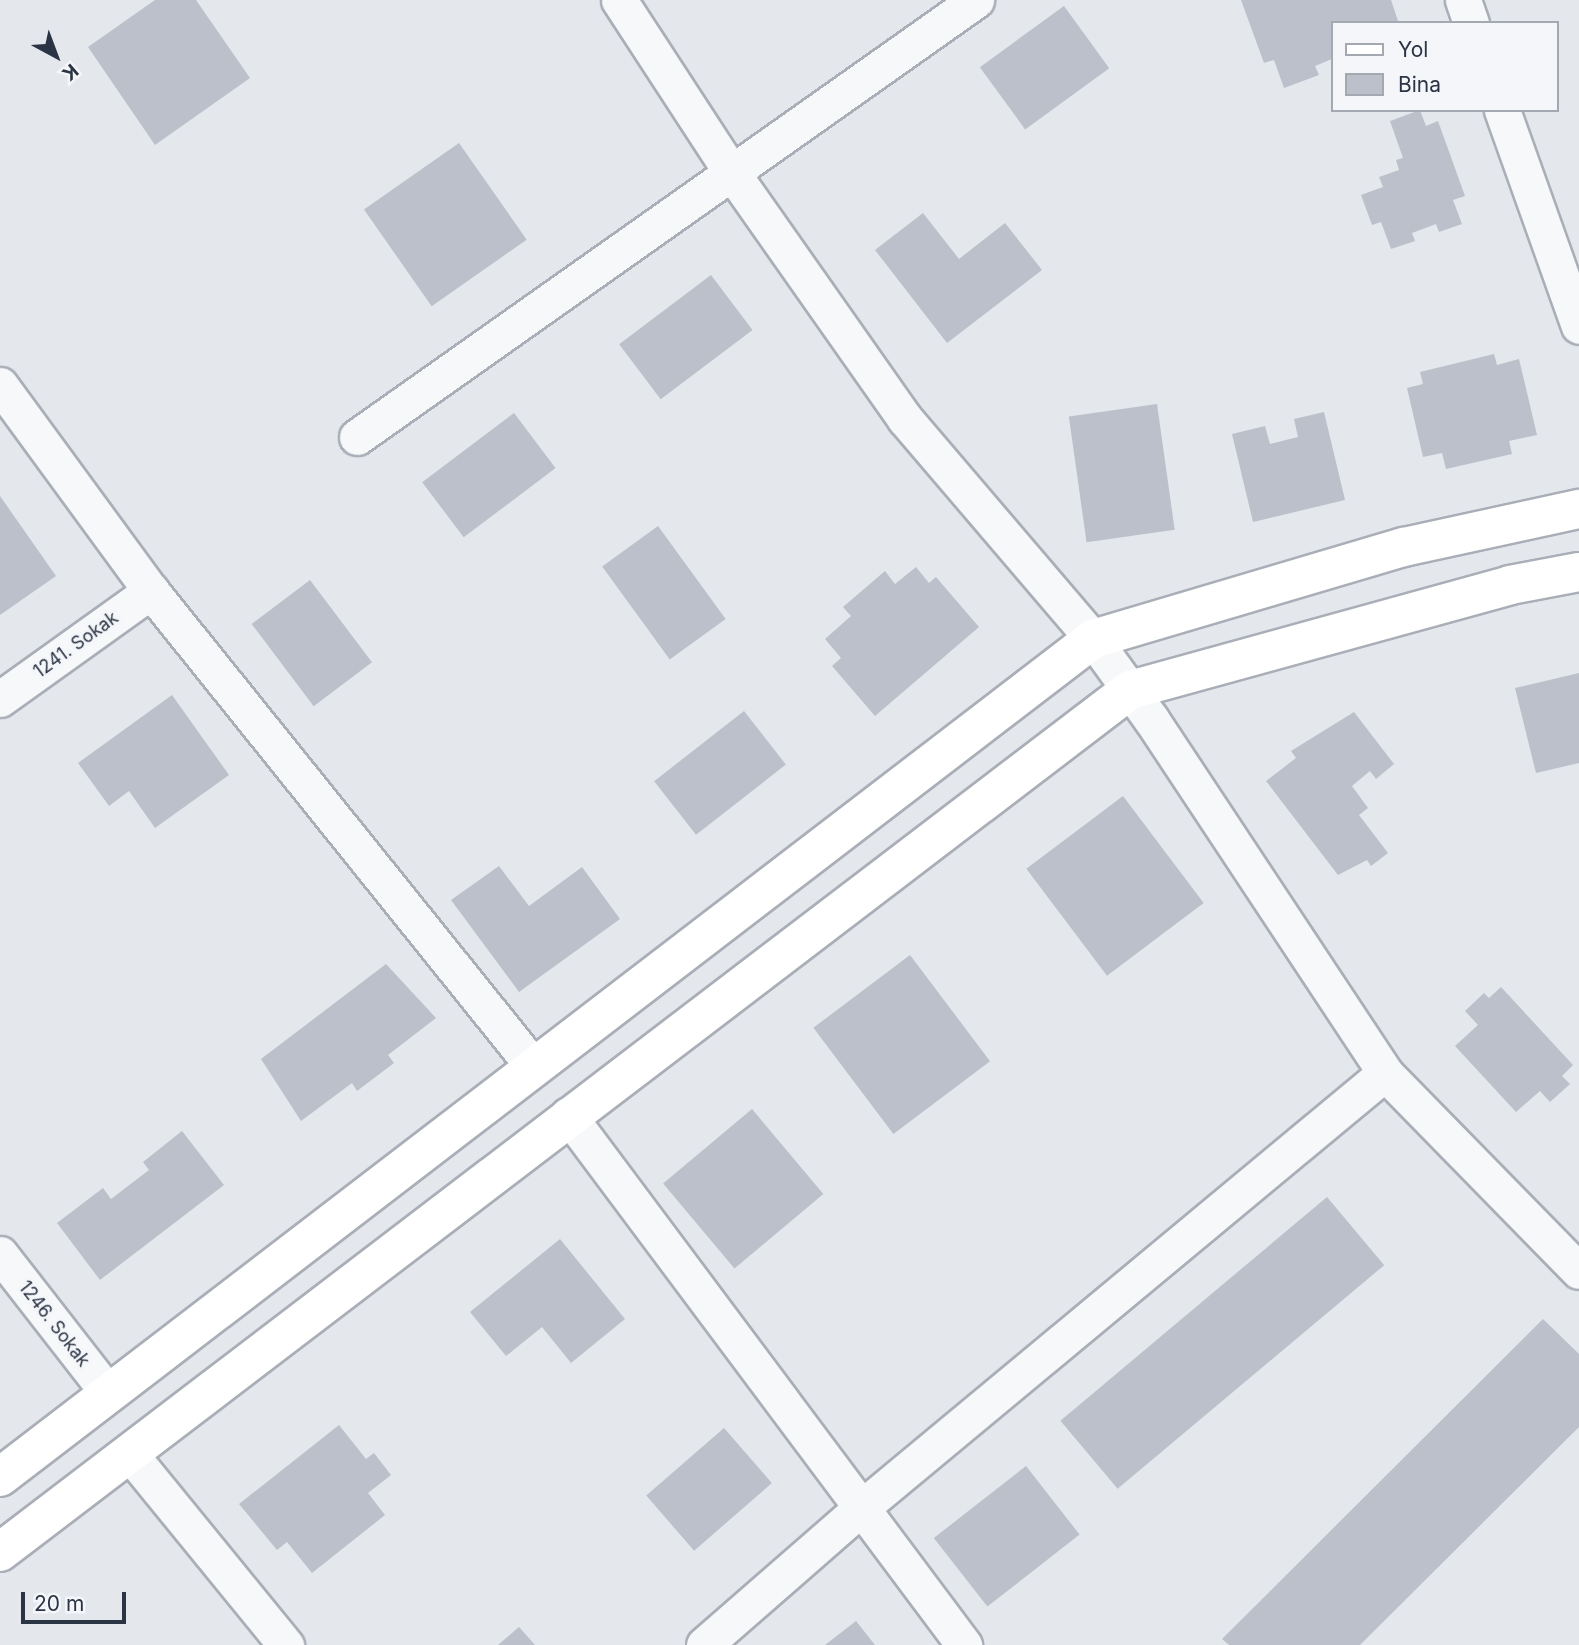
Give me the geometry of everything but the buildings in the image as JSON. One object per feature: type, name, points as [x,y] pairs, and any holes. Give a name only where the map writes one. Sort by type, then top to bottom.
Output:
[{"type":"main road","points":[[0,1478],[533,1066],[1093,639],[1404,547],[1579,509]]},
{"type":"main road","points":[[0,1552],[568,1115],[1130,690],[1510,585],[1579,572]]},
{"type":"street","points":[[619,0],[730,170],[905,419],[1093,639],[1130,690],[1385,1073],[1579,1271]]},
{"type":"street","points":[[357,438],[730,170],[976,0]]},
{"type":"street","points":[[1463,0],[1470,21]]},
{"type":"street","points":[[1503,112],[1579,326]]},
{"type":"street","points":[[0,385],[151,591],[533,1066]]},
{"type":"street","name":"1241. Sokak","points":[[0,699],[151,591]]},
{"type":"street","points":[[704,1645],[860,1509],[1385,1073]]},
{"type":"street","points":[[568,1115],[964,1645]]},
{"type":"street","name":"1246. Sokak","points":[[0,1254],[109,1394]]},
{"type":"street","points":[[130,1454],[286,1645]]}]
